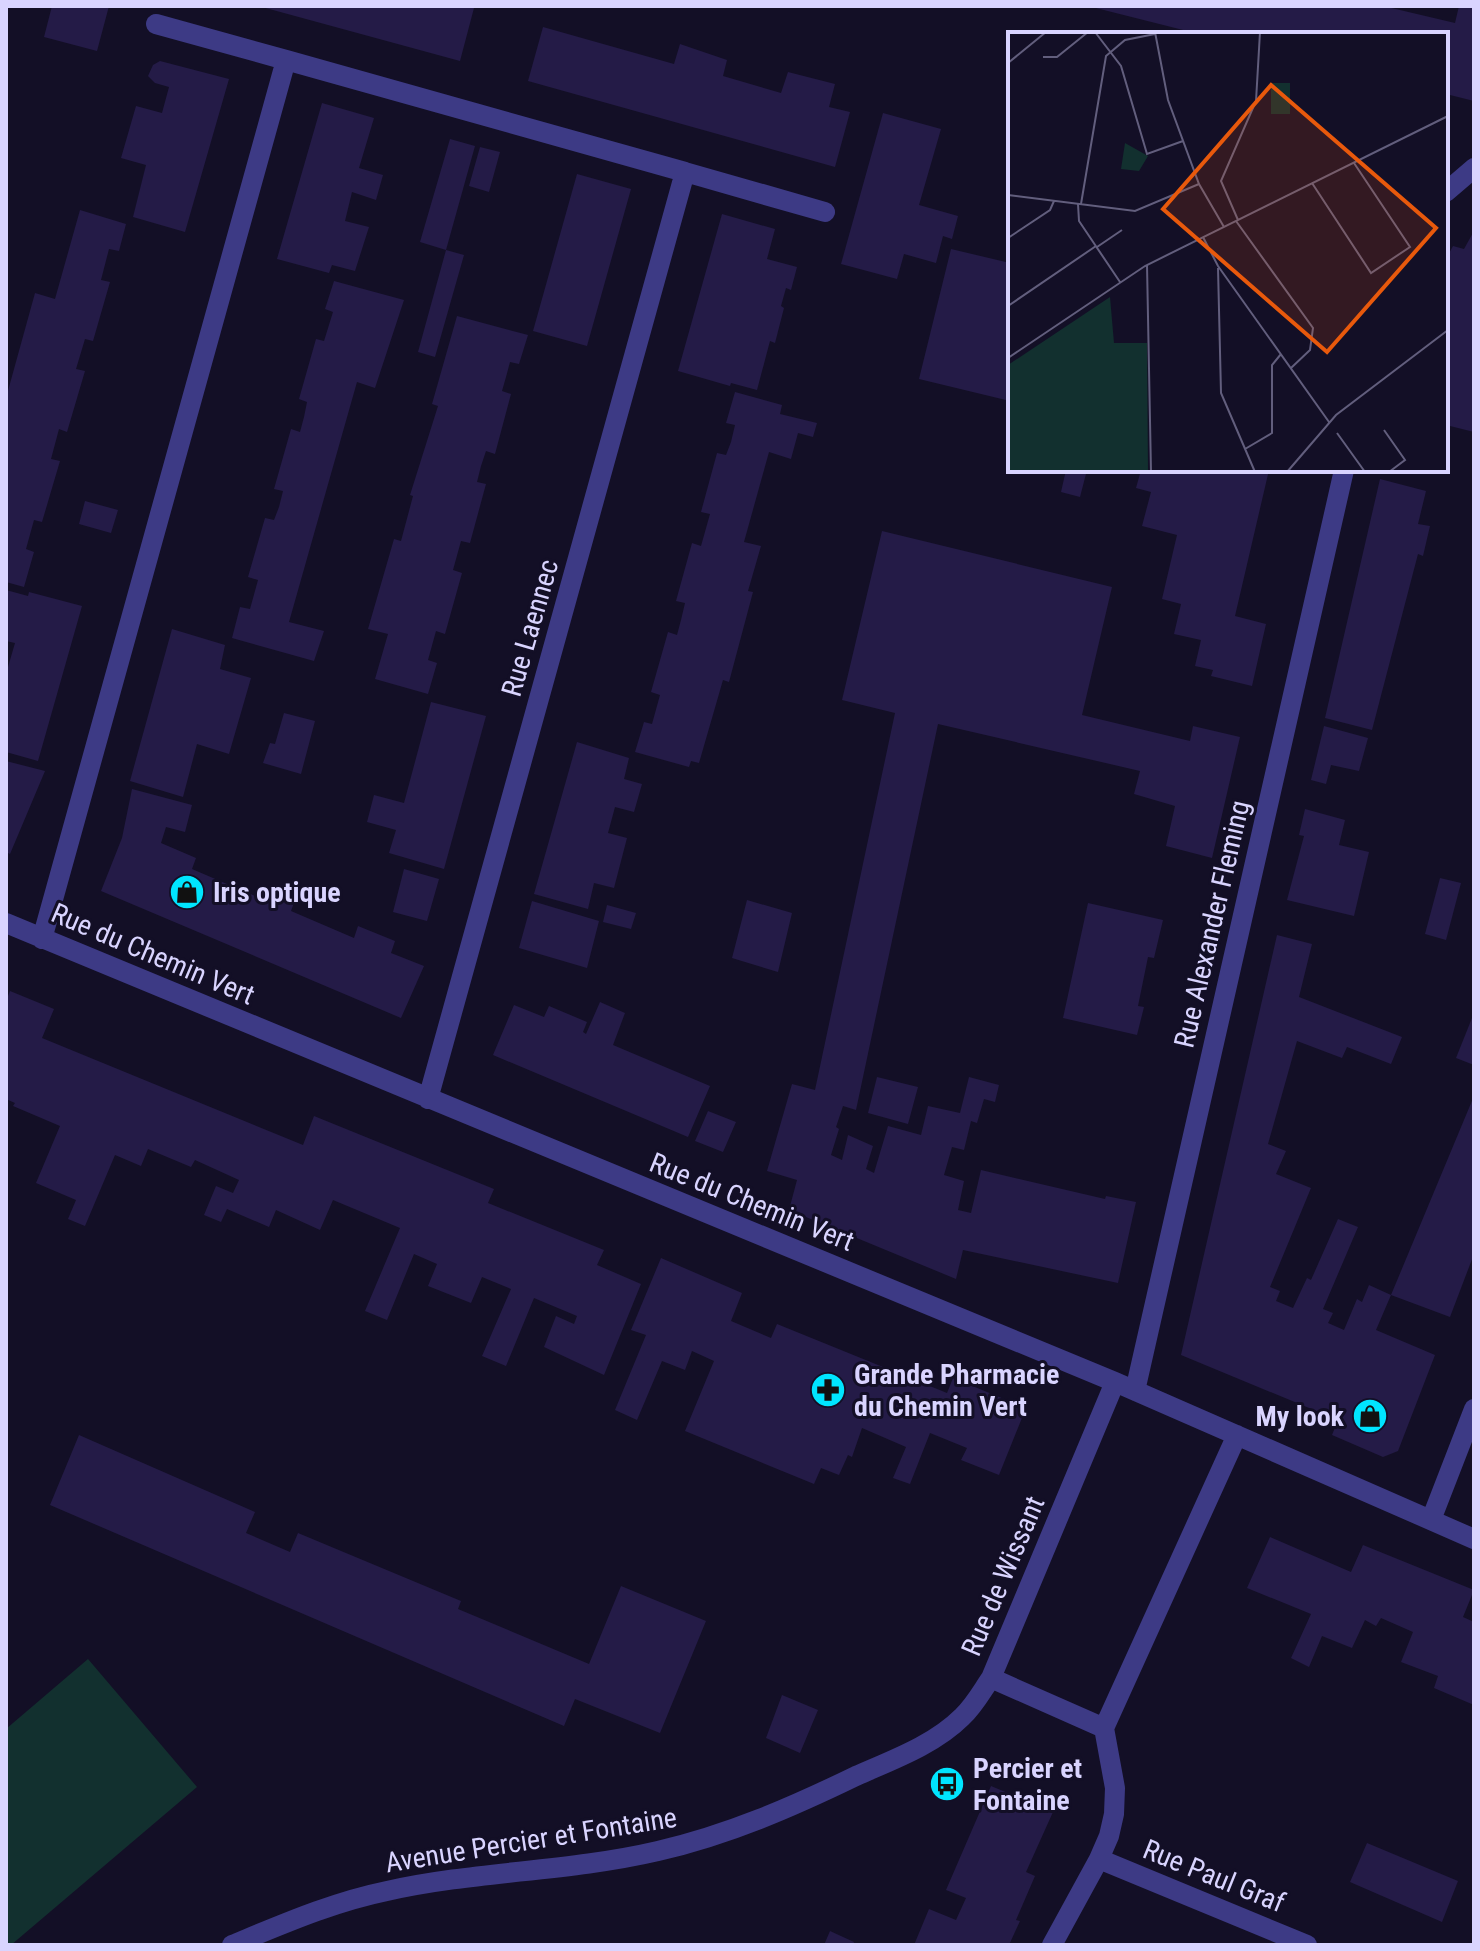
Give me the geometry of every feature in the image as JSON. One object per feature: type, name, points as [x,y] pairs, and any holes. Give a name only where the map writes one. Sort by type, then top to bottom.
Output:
[{"type":"street","points":[[156,24],[825,212]]},
{"type":"street","points":[[42,939],[286,60]]},
{"type":"street","points":[[1448,190],[1474,168]]},
{"type":"street","name":"Rue Laennec","points":[[428,1099],[685,172]]},
{"type":"street","name":"Rue Alexander Fleming","points":[[1135,1391],[1344,472]]},
{"type":"street","name":"Rue du Chemin Vert","points":[[6,923],[1115,1382],[1474,1539]]},
{"type":"street","name":"Rue de Wissant","points":[[1104,1728],[991,1678],[1115,1382]]},
{"type":"street","points":[[1431,1520],[1474,1409]]},
{"type":"street","points":[[1052,1945],[1109,1836],[1115,1788],[1104,1728],[1237,1435]]},
{"type":"street","name":"Avenue Percier et Fontaine","points":[[232,1945],[314,1911],[383,1891],[624,1858],[691,1843],[759,1821],[947,1730],[964,1716],[991,1678]]},
{"type":"street","name":"Rue Paul Graf","points":[[1099,1859],[1307,1945]]},
{"type":"green space","points":[[88,1659],[197,1787],[11,1945],[6,1945],[6,1729]]},
{"type":"building","points":[[52,6],[109,6],[97,51],[44,37]]},
{"type":"building","points":[[1088,6],[1383,6],[1455,23],[1459,6],[1474,6],[1474,101],[1448,94],[1448,32],[1191,32]]},
{"type":"building","points":[[262,7],[474,8],[460,61]]},
{"type":"building","points":[[543,27],[674,64],[680,44],[727,60],[723,76],[781,93],[788,72],[835,84],[829,107],[850,112],[835,167],[528,81]]},
{"type":"building","points":[[160,61],[229,79],[185,232],[133,217],[146,165],[121,158],[136,106],[162,113],[169,87],[155,83],[148,76],[153,65]]},
{"type":"building","points":[[322,103],[374,118],[359,168],[383,175],[376,200],[352,192],[345,221],[369,227],[355,271],[332,265],[329,273],[277,259]]},
{"type":"building","points":[[883,113],[941,129],[919,205],[958,216],[952,239],[943,236],[936,263],[904,254],[897,279],[841,264]]},
{"type":"building","points":[[450,139],[475,146],[446,250],[420,242]]},
{"type":"building","points":[[480,147],[500,152],[489,192],[469,186]]},
{"type":"building","points":[[577,174],[631,189],[587,346],[533,331]]},
{"type":"building","points":[[80,210],[126,224],[119,251],[109,249],[101,280],[110,282],[93,341],[85,339],[76,369],[85,371],[67,432],[59,429],[51,459],[60,461],[42,522],[34,520],[26,549],[34,552],[24,587],[6,582],[6,398],[35,293],[55,299]]},
{"type":"building","points":[[722,214],[775,229],[767,259],[797,267],[791,290],[786,288],[775,343],[770,341],[757,390],[731,383],[730,386],[678,371]]},
{"type":"building","points":[[1474,231],[1474,432],[1448,426],[1448,255],[1453,246],[1464,249]]},
{"type":"building","points":[[951,249],[1008,263],[1008,401],[919,379]]},
{"type":"building","points":[[446,250],[464,255],[435,357],[418,352]]},
{"type":"building","points":[[334,281],[404,300],[375,388],[357,382],[289,622],[324,631],[314,661],[232,638],[240,607],[250,609],[258,580],[248,577],[265,518],[274,520],[279,507],[283,491],[274,489],[291,429],[300,432],[307,402],[299,399],[316,339],[324,341],[333,312],[325,309]]},
{"type":"building","points":[[457,316],[528,335],[519,364],[510,362],[502,391],[511,394],[495,454],[486,451],[481,466],[477,482],[486,484],[470,543],[461,541],[453,570],[462,573],[445,634],[436,631],[428,660],[437,663],[428,694],[375,679],[388,634],[368,629],[394,539],[401,541],[413,496],[410,495],[438,406],[432,404]]},
{"type":"building","points":[[735,392],[782,405],[780,414],[817,423],[813,437],[798,433],[791,459],[769,452],[744,542],[761,546],[748,591],[753,592],[729,682],[723,680],[699,763],[691,761],[689,767],[635,752],[644,722],[652,724],[660,695],[651,692],[668,632],[677,635],[685,603],[676,601],[692,543],[701,546],[710,514],[701,512],[717,453],[726,455],[731,442],[735,425],[726,423]]},
{"type":"building","points":[[1066,472],[1086,472],[1080,497],[1061,492]]},
{"type":"building","points":[[1140,472],[1269,472],[1235,616],[1266,624],[1252,686],[1211,676],[1213,670],[1195,666],[1201,640],[1174,634],[1181,604],[1162,599],[1177,535],[1142,526],[1151,492],[1136,488]]},
{"type":"building","points":[[1380,479],[1426,491],[1418,524],[1430,526],[1423,556],[1418,554],[1372,730],[1325,718]]},
{"type":"building","points":[[85,501],[118,510],[111,533],[79,524]]},
{"type":"building","points":[[882,531],[1112,587],[1082,715],[1190,741],[1193,726],[1240,737],[1212,858],[1166,846],[1175,806],[1134,794],[1140,771],[938,724],[856,1110],[843,1106],[836,1127],[839,1129],[831,1155],[842,1160],[848,1135],[873,1146],[866,1169],[874,1173],[888,1126],[921,1135],[928,1106],[960,1113],[969,1077],[999,1085],[995,1102],[984,1099],[977,1123],[971,1121],[964,1150],[952,1147],[944,1175],[964,1181],[958,1210],[971,1213],[981,1170],[1105,1199],[1106,1196],[1136,1202],[1118,1283],[963,1250],[956,1279],[789,1210],[797,1180],[767,1171],[792,1084],[815,1090],[895,713],[842,700]]},
{"type":"building","points":[[6,590],[28,596],[29,592],[82,606],[38,761],[6,752],[6,674],[15,643],[6,641]]},
{"type":"building","points":[[172,629],[225,645],[220,669],[251,678],[229,754],[197,744],[183,797],[130,781]]},
{"type":"building","points":[[431,702],[486,716],[444,869],[389,853],[396,830],[367,822],[374,795],[404,803]]},
{"type":"building","points":[[284,713],[315,721],[301,774],[263,763],[270,743],[275,744]]},
{"type":"building","points":[[1324,726],[1368,738],[1359,771],[1331,765],[1326,784],[1311,780]]},
{"type":"building","points":[[577,742],[629,758],[624,779],[642,784],[634,812],[615,807],[608,833],[627,838],[614,888],[594,883],[588,909],[534,894]]},
{"type":"building","points":[[6,761],[45,771],[10,854],[6,852]]},
{"type":"building","points":[[132,789],[192,805],[185,832],[166,827],[161,843],[196,858],[192,869],[255,896],[260,885],[295,900],[291,911],[354,938],[358,926],[395,941],[391,953],[424,966],[401,1018],[101,891],[122,838]]},
{"type":"building","points":[[1305,809],[1345,820],[1339,845],[1369,852],[1354,916],[1287,900],[1304,836],[1299,835]]},
{"type":"building","points":[[404,869],[439,879],[427,921],[393,912]]},
{"type":"building","points":[[1440,878],[1461,883],[1446,940],[1425,934]]},
{"type":"building","points":[[747,900],[792,913],[778,972],[732,958]]},
{"type":"building","points":[[532,901],[599,921],[587,968],[519,948]]},
{"type":"building","points":[[1088,903],[1163,920],[1154,958],[1148,957],[1138,1006],[1144,1007],[1137,1035],[1063,1018]]},
{"type":"building","points":[[607,905],[636,913],[631,929],[603,922]]},
{"type":"building","points":[[1277,935],[1312,944],[1299,997],[1402,1037],[1391,1064],[1347,1047],[1342,1058],[1297,1041],[1268,1144],[1286,1151],[1276,1174],[1311,1188],[1270,1287],[1280,1291],[1276,1301],[1293,1308],[1307,1278],[1311,1280],[1338,1219],[1358,1227],[1323,1309],[1333,1313],[1328,1323],[1344,1330],[1357,1299],[1362,1302],[1369,1285],[1391,1295],[1376,1330],[1435,1355],[1398,1451],[1383,1457],[1332,1435],[1338,1420],[1181,1355]]},
{"type":"building","points":[[10,991],[54,1009],[42,1038],[303,1145],[314,1116],[494,1189],[488,1203],[604,1250],[597,1265],[641,1284],[604,1375],[544,1347],[556,1316],[574,1324],[577,1316],[534,1298],[506,1366],[482,1356],[511,1289],[482,1277],[471,1303],[428,1286],[437,1264],[414,1254],[387,1320],[365,1311],[400,1228],[333,1200],[320,1230],[276,1210],[269,1227],[227,1209],[221,1222],[204,1215],[216,1186],[233,1193],[239,1180],[195,1160],[191,1167],[148,1149],[141,1166],[115,1155],[85,1226],[68,1219],[76,1200],[36,1183],[60,1126],[13,1106],[15,1103],[6,1099],[6,1001]]},
{"type":"building","points":[[600,1002],[625,1013],[613,1045],[710,1086],[688,1137],[493,1055],[514,1005],[544,1017],[549,1006],[587,1022],[583,1032],[586,1034]]},
{"type":"building","points":[[1474,1013],[1474,1065],[1456,1058]]},
{"type":"building","points":[[877,1077],[918,1087],[908,1124],[868,1113]]},
{"type":"building","points":[[1474,1096],[1474,1254],[1450,1317],[1391,1295]]},
{"type":"building","points":[[708,1111],[736,1122],[723,1152],[695,1141]]},
{"type":"building","points":[[661,1258],[742,1293],[731,1321],[771,1338],[777,1324],[947,1393],[953,1378],[1026,1408],[999,1475],[961,1460],[967,1448],[930,1433],[910,1484],[893,1478],[906,1447],[862,1428],[852,1457],[848,1455],[839,1475],[821,1468],[814,1484],[685,1431],[714,1361],[692,1351],[685,1370],[662,1361],[637,1420],[615,1410],[646,1335],[631,1330]]},
{"type":"building","points":[[79,1435],[255,1512],[246,1533],[290,1552],[298,1533],[461,1601],[458,1609],[589,1664],[621,1586],[706,1621],[660,1733],[575,1699],[564,1726],[50,1505]]},
{"type":"building","points":[[1270,1537],[1351,1572],[1363,1545],[1474,1590],[1463,1617],[1474,1622],[1474,1705],[1434,1688],[1438,1676],[1401,1662],[1413,1632],[1381,1618],[1376,1626],[1365,1620],[1352,1648],[1322,1636],[1309,1667],[1291,1658],[1311,1614],[1247,1588]]},
{"type":"building","points":[[782,1695],[818,1710],[800,1753],[766,1738]]},
{"type":"building","points":[[991,1786],[1053,1812],[1026,1872],[1035,1876],[1009,1945],[914,1945],[929,1909],[956,1920],[966,1898],[946,1890]]},
{"type":"building","points":[[1367,1843],[1458,1881],[1442,1922],[1350,1882]]},
{"type":"building","points":[[830,1931],[854,1942],[853,1945],[824,1945]]},
{"type":"place","name":"Iris optique","points":[[187,892]]},
{"type":"place","name":"Grande Pharmacie du Chemin Vert","points":[[828,1390]]},
{"type":"place","name":"My look","points":[[1370,1416]]},
{"type":"place","name":"Percier et Fontaine","points":[[947,1784]]}]
